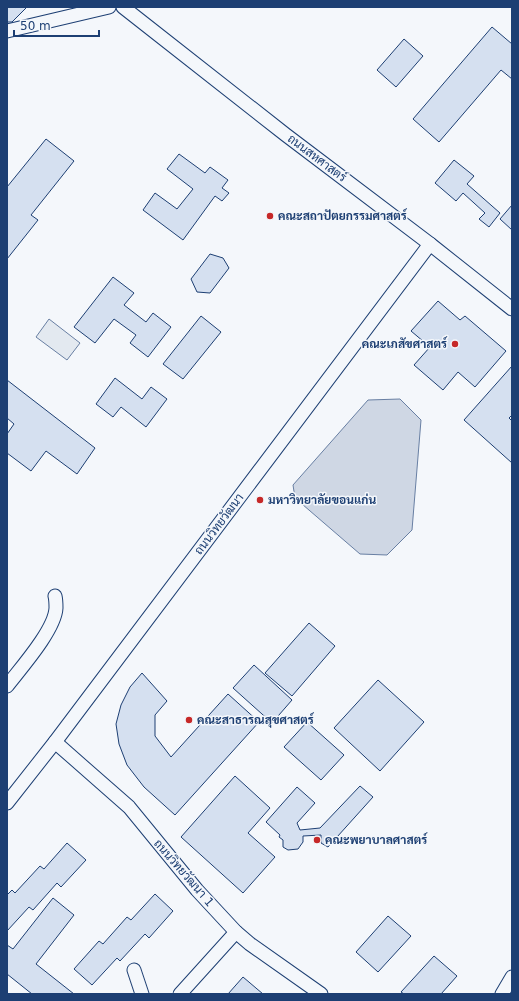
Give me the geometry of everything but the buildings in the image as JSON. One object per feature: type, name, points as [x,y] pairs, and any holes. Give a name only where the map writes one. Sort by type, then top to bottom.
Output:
[{"type":"street","points":[[7,31],[109,7]]},
{"type":"street","name":"ถนนสหศาสตร์","points":[[123,7],[512,309]]},
{"type":"street","name":"ถนนวิทยวัฒนา","points":[[7,803],[55,742],[430,244]]},
{"type":"street","points":[[7,686],[50,626],[56,609],[55,596]]},
{"type":"street","name":"ถนนวิทยวัฒนา 1","points":[[55,742],[128,807],[197,890],[236,932],[250,944],[321,994]]},
{"type":"street","points":[[180,994],[236,932]]},
{"type":"street","points":[[134,970],[142,994]]},
{"type":"street","points":[[502,994],[512,978]]},
{"type":"shaded area","points":[[49,319],[80,343],[67,360],[36,337]]},
{"type":"shaded area","points":[[400,399],[421,420],[412,530],[387,555],[360,554],[295,498],[293,485],[368,400]]},
{"type":"place","name":"คณะสถาปัตยกรรมศาสตร์","points":[[270,216]]},
{"type":"place","name":"คณะเภสัขศาสตร์","points":[[455,344]]},
{"type":"place","name":"มหาวิทยาลัยขอนแก่น","points":[[260,500]]},
{"type":"place","name":"คณะสาธารณสุขศาสตร์","points":[[189,720]]},
{"type":"place","name":"คณะพยาบาลศาสตร์","points":[[317,840]]}]
